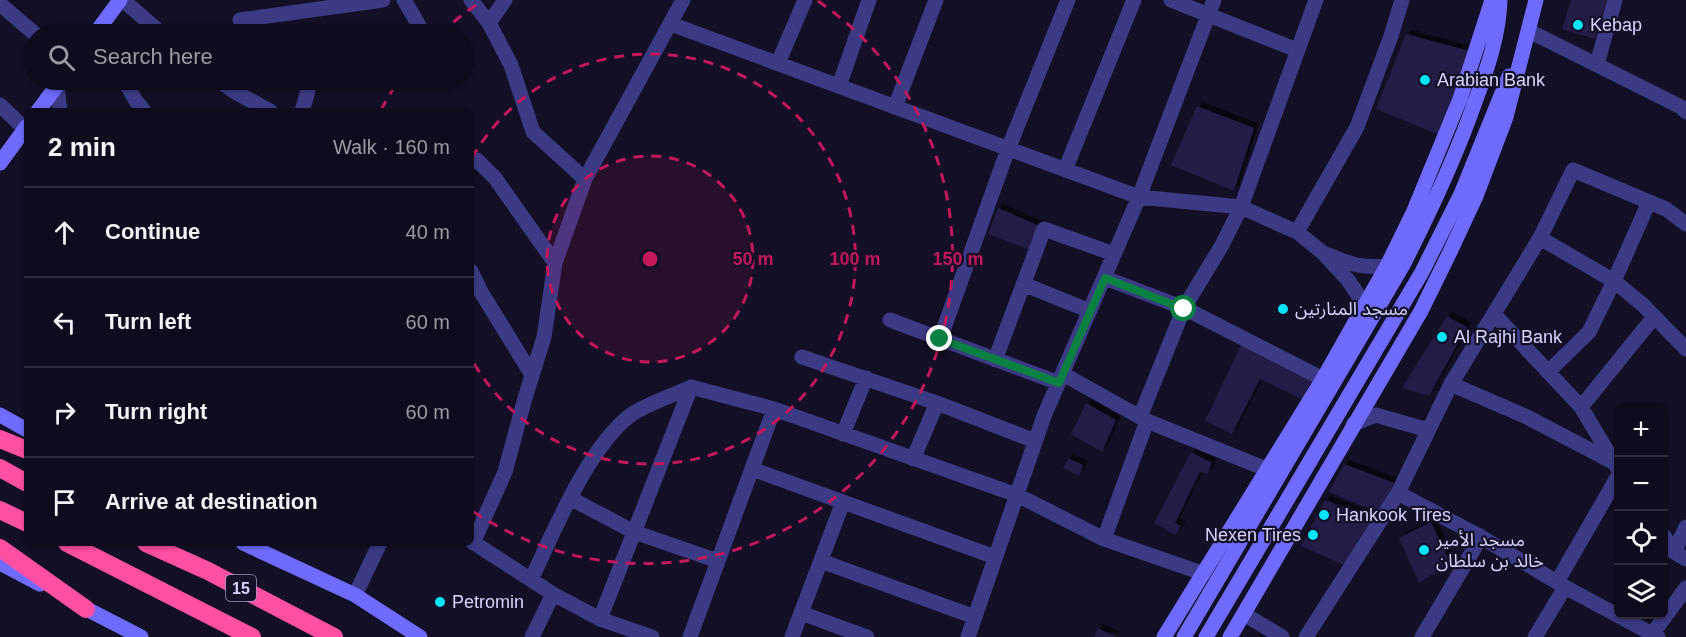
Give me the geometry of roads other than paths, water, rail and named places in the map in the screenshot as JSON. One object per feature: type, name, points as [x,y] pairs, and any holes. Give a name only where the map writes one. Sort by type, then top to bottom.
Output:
[{"type":"highway","points":[[0,439],[24,449]]},
{"type":"highway","points":[[0,468],[24,481]]},
{"type":"highway","points":[[0,510],[24,522]]},
{"type":"highway","name":"15","points":[[74,546],[252,637]]},
{"type":"highway","name":"15","points":[[153,546],[208,571],[334,637]]},
{"type":"highway","points":[[0,548],[86,609]]},
{"type":"main road","points":[[105,24],[122,0]]},
{"type":"main road","points":[[1164,637],[1323,379],[1387,266],[1413,213],[1460,99],[1492,0]]},
{"type":"main road","points":[[1184,637],[1403,265],[1433,206],[1459,148],[1482,82],[1491,52],[1500,0]]},
{"type":"main road","points":[[1230,637],[1421,311],[1449,254],[1476,196],[1506,117],[1536,0]]},
{"type":"main road","points":[[1206,637],[1422,272],[1461,194],[1527,38]]},
{"type":"main road","points":[[40,108],[53,90]]},
{"type":"main road","points":[[0,163],[24,131]]},
{"type":"main road","points":[[0,415],[24,428]]},
{"type":"main road","points":[[249,546],[355,595],[420,637]]},
{"type":"main road","points":[[0,563],[141,637]]},
{"type":"street","points":[[122,0],[150,24]]},
{"type":"street","points":[[240,20],[383,0]]},
{"type":"street","points":[[404,0],[418,24]]},
{"type":"street","points":[[471,0],[489,23],[511,65],[533,132],[585,179]]},
{"type":"street","points":[[489,23],[505,0]]},
{"type":"street","points":[[474,538],[505,472],[544,336],[555,263],[585,179],[683,0]]},
{"type":"street","points":[[778,63],[805,0]]},
{"type":"street","points":[[839,86],[869,0]]},
{"type":"street","points":[[895,107],[936,0]]},
{"type":"street","points":[[940,339],[1008,149],[1068,0]]},
{"type":"street","points":[[1065,170],[1134,0]]},
{"type":"street","points":[[1171,0],[1297,50]]},
{"type":"street","points":[[968,637],[1035,441],[1139,197],[1214,0]]},
{"type":"street","points":[[1104,539],[1143,419],[1184,309],[1222,245],[1241,207],[1316,0]]},
{"type":"street","points":[[1297,232],[1357,127],[1402,0]]},
{"type":"street","points":[[1597,64],[1615,0]]},
{"type":"street","points":[[0,4],[24,25]]},
{"type":"street","points":[[671,24],[1139,197],[1241,207],[1297,232],[1322,252],[1348,280],[1364,304]]},
{"type":"street","points":[[1527,38],[1597,64],[1686,111]]},
{"type":"street","points":[[59,90],[60,108]]},
{"type":"street","points":[[130,90],[142,108]]},
{"type":"street","points":[[232,90],[264,108]]},
{"type":"street","points":[[304,108],[308,90]]},
{"type":"street","points":[[2,110],[24,126]]},
{"type":"street","points":[[474,161],[477,160],[495,178],[555,263]]},
{"type":"street","points":[[1306,637],[1398,494],[1451,384],[1540,238],[1573,170],[1666,209],[1686,224]]},
{"type":"street","points":[[1548,372],[1589,332],[1649,202]]},
{"type":"street","points":[[995,360],[1044,229],[1114,254]]},
{"type":"street","points":[[1540,238],[1614,281],[1686,349]]},
{"type":"street","points":[[1322,252],[1345,262],[1367,267],[1387,266]]},
{"type":"street","points":[[1105,278],[1184,309],[1323,379]]},
{"type":"street","points":[[1023,284],[1090,311]]},
{"type":"street","points":[[476,295],[532,375]]},
{"type":"street","points":[[1494,314],[1581,407],[1614,464]]},
{"type":"street","points":[[1581,407],[1654,317]]},
{"type":"street","points":[[890,320],[995,360],[1061,378],[1143,419],[1266,470]]},
{"type":"street","points":[[802,357],[937,403],[1035,441]]},
{"type":"street","points":[[843,434],[866,378]]},
{"type":"street","points":[[1451,384],[1525,416],[1614,467]]},
{"type":"street","points":[[531,580],[570,498],[602,444],[632,414],[691,387],[774,409],[1017,495],[1104,539],[1202,573]]},
{"type":"street","points":[[600,619],[691,387]]},
{"type":"street","points":[[913,459],[937,403]]},
{"type":"street","points":[[690,637],[774,409]]},
{"type":"street","points":[[1353,424],[1376,415],[1428,430]]},
{"type":"street","points":[[752,469],[995,556]]},
{"type":"street","points":[[1534,637],[1614,475]]},
{"type":"street","points":[[1398,494],[1481,537],[1653,636],[1686,588]]},
{"type":"street","points":[[570,498],[634,532],[718,561]]},
{"type":"street","points":[[792,637],[843,502]]},
{"type":"street","points":[[1680,556],[1686,526]]},
{"type":"street","points":[[1422,637],[1481,537]]},
{"type":"street","points":[[1668,541],[1680,556]]},
{"type":"street","points":[[474,543],[554,594],[600,619],[652,637]]},
{"type":"street","points":[[355,595],[379,546]]},
{"type":"street","points":[[821,561],[975,617]]},
{"type":"street","points":[[532,637],[554,594]]},
{"type":"street","points":[[801,614],[867,637]]},
{"type":"street","points":[[1245,614],[1281,637]]},
{"type":"place","name":"Kebap","points":[[1578,25]]},
{"type":"place","name":"Arabian Bank","points":[[1425,80]]},
{"type":"place","name":"مسجد المنارتين","points":[[1283,309]]},
{"type":"place","name":"Al Rajhi Bank","points":[[1442,337]]},
{"type":"place","name":"Hankook Tires","points":[[1324,515]]},
{"type":"place","name":"Nexen Tires","points":[[1313,535]]},
{"type":"place","name":"مسجد الأمير خالد بن سلطان","points":[[1424,550]]},
{"type":"place","name":"Petromin","points":[[440,602]]}]
